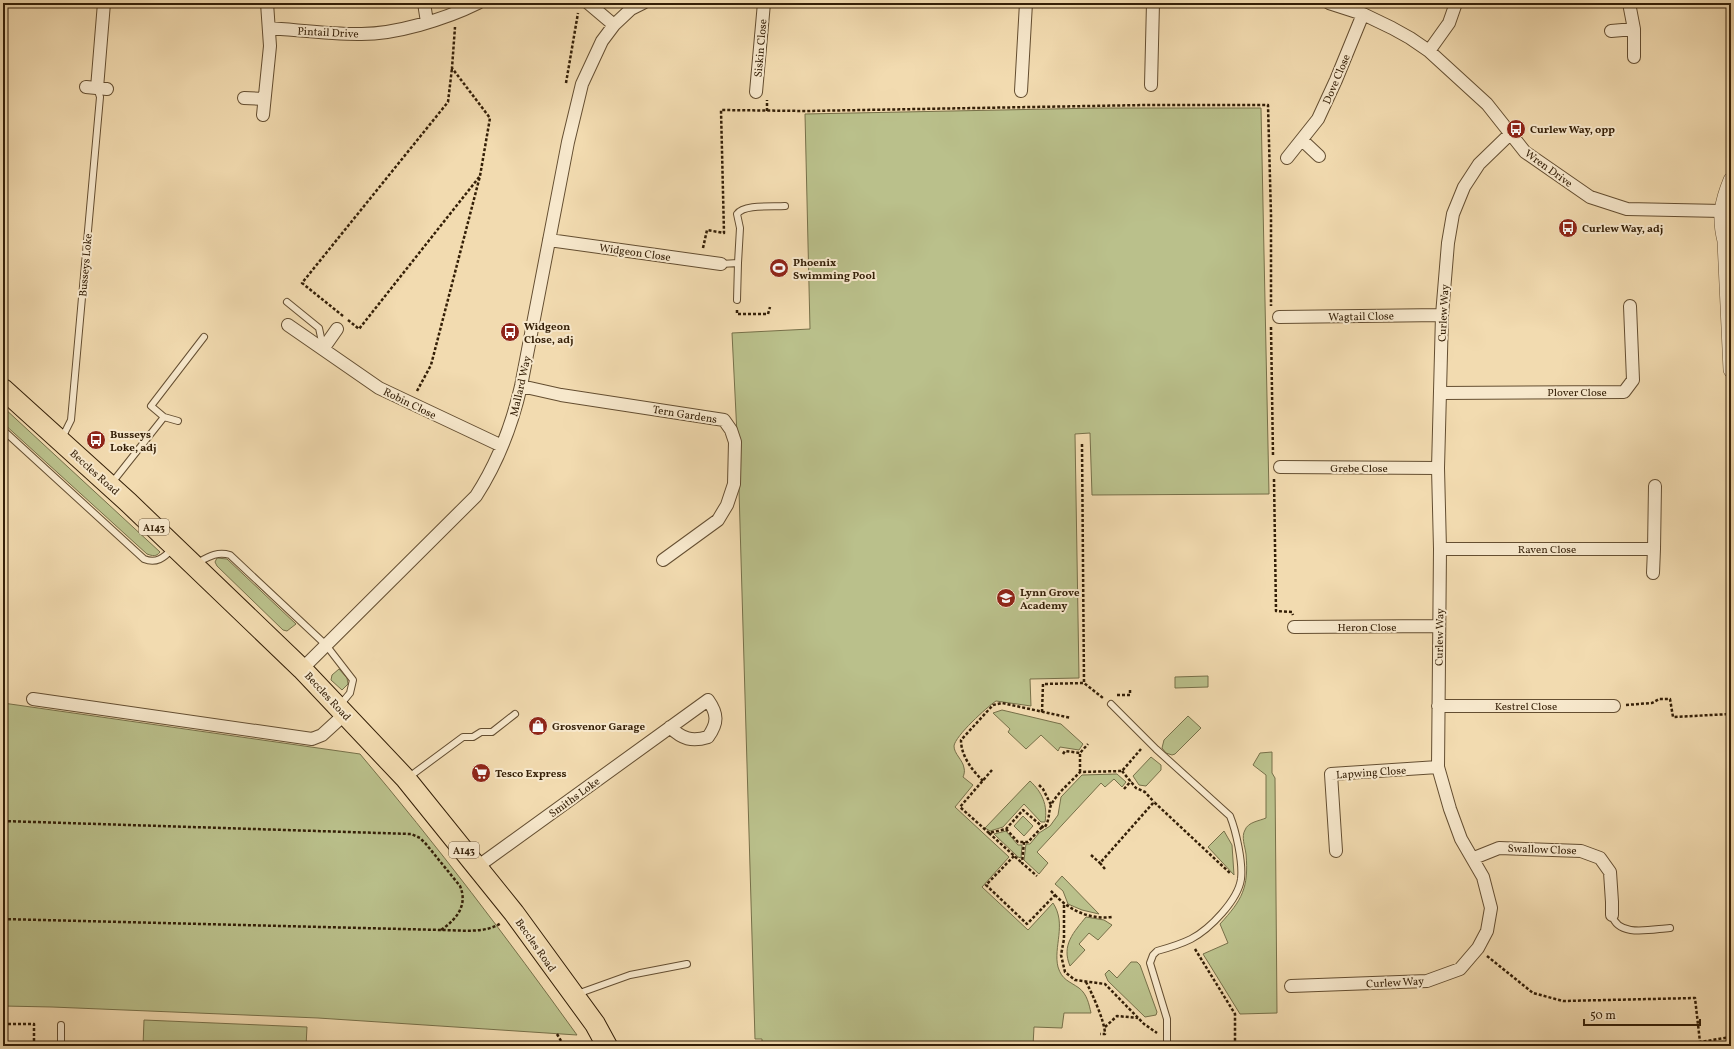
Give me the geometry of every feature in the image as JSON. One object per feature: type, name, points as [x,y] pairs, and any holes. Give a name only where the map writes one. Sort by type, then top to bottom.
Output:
[{"type":"highway","name":"Beccles Road","points":[[3,388],[110,485],[302,669],[406,779],[514,913],[595,1024],[607,1046]]},
{"type":"street","name":"Busseys Loke","points":[[96,88],[104,3]]},
{"type":"street","points":[[263,115],[270,46],[267,3]]},
{"type":"street","points":[[424,3],[427,22]]},
{"type":"street","name":"Pintail Drive","points":[[269,28],[359,34],[403,29],[452,14],[478,3]]},
{"type":"street","name":"Mallard Way","points":[[302,669],[476,496],[491,473],[514,416],[568,142],[582,84],[602,41],[614,25],[631,10],[643,3]]},
{"type":"street","name":"Siskin Close","points":[[756,92],[764,3]]},
{"type":"street","points":[[1021,91],[1026,3]]},
{"type":"street","points":[[1152,86],[1153,3]]},
{"type":"street","name":"Wren Drive","points":[[1329,3],[1362,14],[1410,38],[1429,51],[1487,104],[1525,152],[1590,197],[1627,209],[1722,211]]},
{"type":"street","points":[[1429,51],[1449,23],[1456,3]]},
{"type":"street","points":[[1629,3],[1634,28],[1634,57]]},
{"type":"street","points":[[584,7],[614,25]]},
{"type":"street","name":"Dove Close","points":[[1287,158],[1302,140],[1321,112],[1336,80],[1362,14]]},
{"type":"street","points":[[1611,31],[1634,28]]},
{"type":"street","points":[[244,98],[264,99]]},
{"type":"street","name":"Curlew Way","points":[[1291,986],[1427,981],[1460,969],[1478,948],[1487,931],[1491,908],[1484,877],[1474,858],[1461,839],[1450,809],[1438,767],[1440,549],[1438,468],[1442,315],[1448,242],[1453,214],[1464,187],[1479,164],[1511,133]]},
{"type":"street","points":[[1302,140],[1319,156]]},
{"type":"street","points":[[1731,180],[1724,196],[1722,211],[1722,228],[1725,241],[1731,370]]},
{"type":"street","name":"Widgeon Close","points":[[549,240],[721,264]]},
{"type":"street","name":"Plover Close","points":[[1441,393],[1624,392],[1633,380],[1630,306]]},
{"type":"street","name":"Wagtail Close","points":[[1274,317],[1442,315]]},
{"type":"street","name":"Robin Close","points":[[288,325],[379,388],[502,446]]},
{"type":"street","points":[[323,349],[337,329]]},
{"type":"street","name":"Tern Gardens","points":[[521,386],[561,395],[724,420],[731,430],[734,442],[734,484],[727,505],[718,520],[662,560]]},
{"type":"street","name":"Grebe Close","points":[[1276,467],[1438,468]]},
{"type":"street","points":[[1653,573],[1656,486]]},
{"type":"street","name":"Raven Close","points":[[1440,549],[1654,549]]},
{"type":"street","name":"Heron Close","points":[[1294,627],[1439,626]]},
{"type":"street","points":[[33,699],[312,739],[322,736],[342,711]]},
{"type":"street","name":"Kestrel Close","points":[[1438,706],[1614,706]]},
{"type":"street","name":"Smiths Loke","points":[[477,867],[670,727]]},
{"type":"street","name":"Lapwing Close","points":[[1336,851],[1331,774],[1438,767]]},
{"type":"street","name":"Swallow Close","points":[[1474,858],[1499,848],[1581,851],[1600,858],[1610,872],[1612,915]]},
{"type":"lane","name":"Busseys Loke","points":[[61,441],[71,420],[100,97],[96,88]]},
{"type":"lane","points":[[737,300],[740,228],[737,214],[738,211],[746,208],[785,206]]},
{"type":"lane","points":[[721,264],[738,263]]},
{"type":"lane","points":[[287,302],[319,328],[323,349]]},
{"type":"lane","points":[[178,421],[164,417],[151,406],[204,337]]},
{"type":"lane","points":[[110,485],[164,417]]},
{"type":"lane","points":[[3,430],[144,559],[149,561],[160,560],[174,546]]},
{"type":"lane","points":[[193,565],[214,554],[222,553],[230,555],[326,645],[353,680],[350,693],[342,711]]},
{"type":"lane","points":[[1111,704],[1148,741],[1230,816],[1235,829],[1240,857],[1240,883],[1233,899],[1223,911],[1209,926],[1189,940],[1157,951],[1153,955],[1150,963],[1167,1019],[1167,1046]]},
{"type":"lane","points":[[406,779],[463,737],[473,737],[481,732],[492,732],[515,714]]},
{"type":"lane","points":[[1612,915],[1616,924],[1626,930],[1670,928]]},
{"type":"lane","points":[[573,995],[630,975],[687,964]]},
{"type":"lane","points":[[61,1025],[61,1046]]},
{"type":"path","points":[[566,83],[584,7]]},
{"type":"path","points":[[452,14],[455,28],[448,102],[302,283],[359,329],[480,176]]},
{"type":"path","points":[[410,403],[431,365],[480,176],[490,118],[452,68]]},
{"type":"path","points":[[700,262],[707,230],[724,233],[721,110],[806,111],[1145,105],[1268,105],[1274,317],[1276,610],[1292,612],[1294,627]]},
{"type":"path","points":[[737,300],[737,314],[768,314],[770,307]]},
{"type":"path","points":[[1082,444],[1084,684]]},
{"type":"path","points":[[1042,712],[1043,684],[1084,684],[1111,704]]},
{"type":"path","points":[[1614,706],[1652,703],[1659,700],[1670,699],[1672,717],[1731,714]]},
{"type":"path","points":[[983,781],[973,771],[961,749],[960,740],[993,705],[1002,703],[1071,718]]},
{"type":"path","points":[[1080,772],[1122,771],[1148,741]]},
{"type":"path","points":[[1006,829],[1018,842],[1028,842],[1042,826],[1044,828],[1048,823],[1051,805],[1080,772],[1080,753],[1088,744]]},
{"type":"path","points":[[1063,754],[1065,751],[1080,753]]},
{"type":"path","points":[[992,770],[960,808],[1036,876]]},
{"type":"path","points":[[1122,771],[1136,788],[1145,792],[1240,883]]},
{"type":"path","points":[[1124,789],[1131,781]]},
{"type":"path","points":[[1040,785],[1051,805]]},
{"type":"path","points":[[1100,863],[1154,802]]},
{"type":"path","points":[[989,833],[1006,829],[1023,810],[1042,826]]},
{"type":"path","points":[[3,821],[411,834],[420,838],[426,844],[460,886],[463,894],[462,904],[458,914],[452,922],[441,930]]},
{"type":"path","points":[[1022,863],[1024,842]]},
{"type":"path","points":[[1091,855],[1105,869]]},
{"type":"path","points":[[1014,856],[986,885],[991,890],[1027,924],[1055,895]]},
{"type":"path","points":[[1050,890],[1064,905],[1086,914],[1103,918],[1112,917]]},
{"type":"path","points":[[1064,905],[1064,938],[1061,962],[1064,972],[1075,980],[1105,984],[1138,1018],[1157,1034],[1167,1037]]},
{"type":"path","points":[[3,919],[484,930],[493,928],[514,913]]},
{"type":"path","points":[[1189,940],[1235,1014],[1235,1042]]},
{"type":"path","points":[[1478,948],[1533,992],[1563,1001],[1695,998],[1700,1042],[1731,1037]]},
{"type":"path","points":[[1086,981],[1105,1027],[1105,1034],[1100,1034]]},
{"type":"path","points":[[1105,1027],[1117,1016],[1138,1018]]},
{"type":"path","points":[[3,1024],[34,1024],[34,1046]]},
{"type":"path","points":[[557,1034],[564,1046]]},
{"type":"green space","name":"Lynn Grove Academy","points":[[1099,108],[1261,108],[1269,494],[1092,495],[1090,433],[1075,434],[1079,678],[1030,679],[1031,706],[996,701],[965,729],[954,746],[955,752],[963,765],[963,777],[973,785],[955,807],[1009,857],[982,887],[1028,930],[1053,903],[1059,919],[1057,952],[1058,967],[1064,978],[1084,993],[1091,1013],[1064,1013],[1062,1028],[1034,1027],[1033,1046],[762,1046],[762,1039],[755,1039],[738,455],[732,333],[810,329],[805,114]]},
{"type":"green space","points":[[3,407],[160,552],[159,554],[154,556],[147,554],[3,423]]},
{"type":"green space","points":[[217,558],[227,559],[296,624],[287,631],[283,630],[217,566],[215,562]]},
{"type":"green space","points":[[339,669],[347,678],[348,684],[342,690],[331,680],[332,675]]},
{"type":"green space","points":[[1208,676],[1208,687],[1175,688],[1175,677]]},
{"type":"green space","points":[[3,703],[360,754],[471,892],[577,1035],[318,1018],[3,1006]]},
{"type":"green space","points":[[1002,710],[1061,724],[1083,744],[1079,750],[1060,747],[1058,751],[1041,735],[1026,749],[1008,732],[1010,729],[993,713]]},
{"type":"green space","points":[[1188,716],[1201,728],[1175,754],[1172,755],[1166,753],[1162,748],[1164,740]]},
{"type":"green space","points":[[1272,752],[1272,773],[1275,778],[1277,1013],[1240,1014],[1203,954],[1228,943],[1220,924],[1234,908],[1245,885],[1247,866],[1243,839],[1244,833],[1246,827],[1254,822],[1266,818],[1266,775],[1253,765],[1260,753]]},
{"type":"green space","points":[[1151,757],[1161,765],[1161,770],[1146,786],[1139,785],[1133,776]]},
{"type":"green space","points":[[1117,774],[1126,782],[1122,787],[1114,779],[1105,787],[1101,783],[1037,852],[1048,863],[1039,874],[1024,860],[1026,844],[1030,844],[1039,833],[1050,826],[1058,815],[1061,797],[1082,775]]},
{"type":"green space","points":[[1030,781],[1041,794],[1045,804],[1045,822],[1041,822],[1024,804],[1003,827],[990,831],[985,828]]},
{"type":"green space","points":[[1023,816],[1033,826],[1024,836],[1014,826]]},
{"type":"green space","points":[[1006,831],[1018,845],[1022,845],[1021,858],[1018,857],[994,834]]},
{"type":"green space","points":[[1224,831],[1232,845],[1234,875],[1208,847]]},
{"type":"green space","points":[[1062,876],[1099,914],[1082,910],[1068,904],[1063,891],[1055,884]]},
{"type":"green space","points":[[1086,917],[1104,920],[1112,925],[1098,940],[1089,933],[1079,944],[1085,950],[1070,966],[1067,952],[1068,945],[1073,934]]},
{"type":"green space","points":[[1131,962],[1137,962],[1140,965],[1157,1012],[1156,1015],[1145,1017],[1108,981],[1105,974],[1109,970],[1117,978]]},
{"type":"green space","points":[[144,1020],[307,1027],[306,1046],[143,1046]]},
{"type":"place","name":"Curlew Way, opp","points":[[1516,129]]},
{"type":"place","name":"Curlew Way, adj","points":[[1568,228]]},
{"type":"place","name":"Phoenix Swimming Pool","points":[[779,268]]},
{"type":"place","name":"Widgeon Close, adj","points":[[510,332]]},
{"type":"place","name":"Busseys Loke, adj","points":[[96,440]]},
{"type":"place","name":"Lynn Grove Academy","points":[[1006,598]]},
{"type":"place","name":"Grosvenor Garage","points":[[538,726]]},
{"type":"place","name":"Tesco Express","points":[[481,773]]}]
